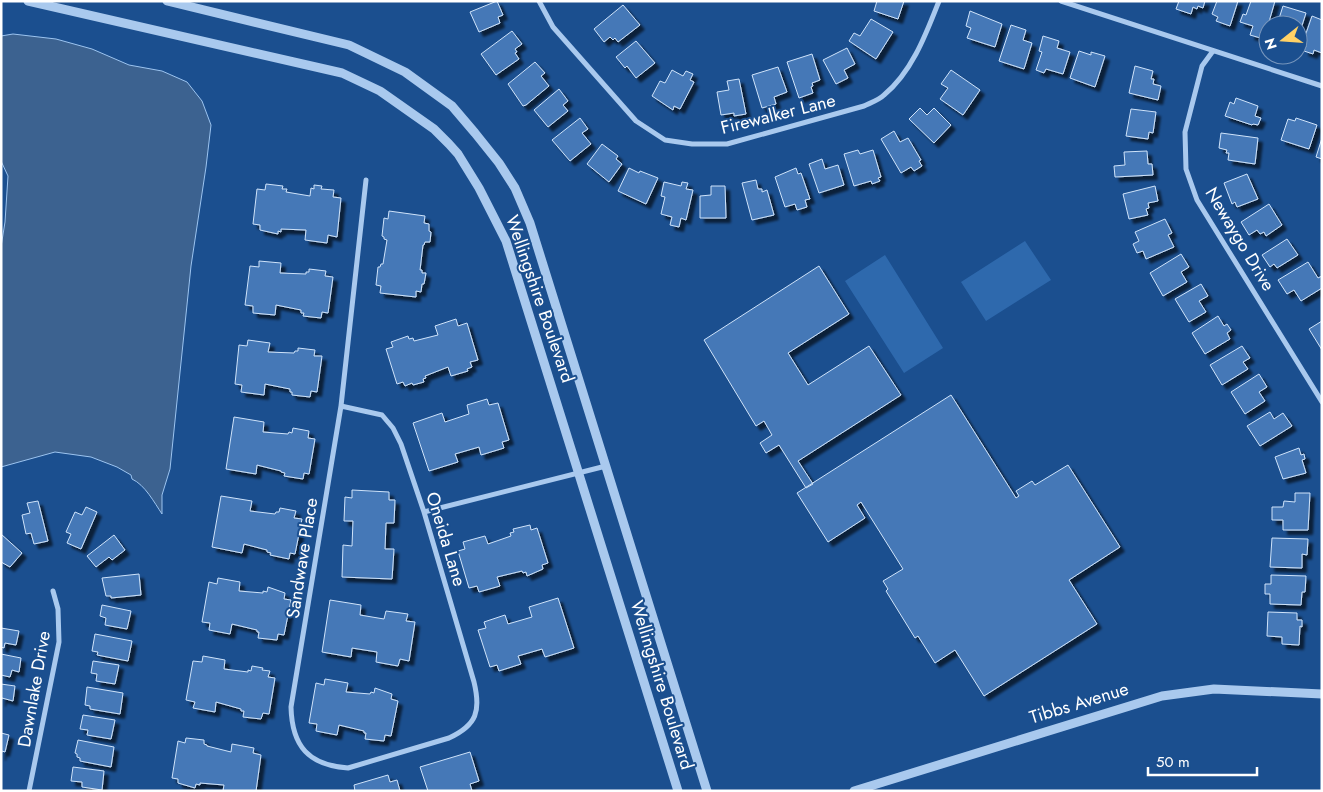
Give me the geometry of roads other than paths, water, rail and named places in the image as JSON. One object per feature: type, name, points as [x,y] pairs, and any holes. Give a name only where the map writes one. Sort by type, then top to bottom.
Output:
[{"type":"street","name":"Wellingshire Boulevard","points":[[28,1],[342,73],[380,91],[434,129],[458,154],[493,213],[506,241],[678,791]]},
{"type":"street","name":"Wellingshire Boulevard","points":[[167,1],[349,45],[405,72],[452,106],[499,163],[530,223],[707,791]]},
{"type":"street","name":"Firewalker Lane","points":[[539,1],[553,27],[636,121],[665,140],[692,144],[727,144],[864,106],[884,96],[902,76],[927,33],[939,1]]},
{"type":"street","points":[[1061,1],[1322,86]]},
{"type":"street","name":"Newaygo Drive","points":[[1213,51],[1202,66],[1187,122],[1185,132],[1186,170],[1197,200],[1322,402]]},
{"type":"street","name":"Sandwave Place","points":[[366,180],[341,406],[291,707],[291,722],[296,738],[303,750],[316,760],[332,767],[348,768],[449,738],[462,731],[475,717]]},
{"type":"street","name":"Oneida Lane","points":[[341,406],[382,415],[393,428],[401,444],[424,512],[474,682],[478,706],[475,717]]},
{"type":"street","points":[[424,512],[606,466]]},
{"type":"street","name":"Dawnlake Drive","points":[[29,791],[59,642],[58,609],[53,591]]},
{"type":"street","name":"Tibbs Avenue","points":[[854,791],[1162,696],[1214,690],[1322,694]]}]
